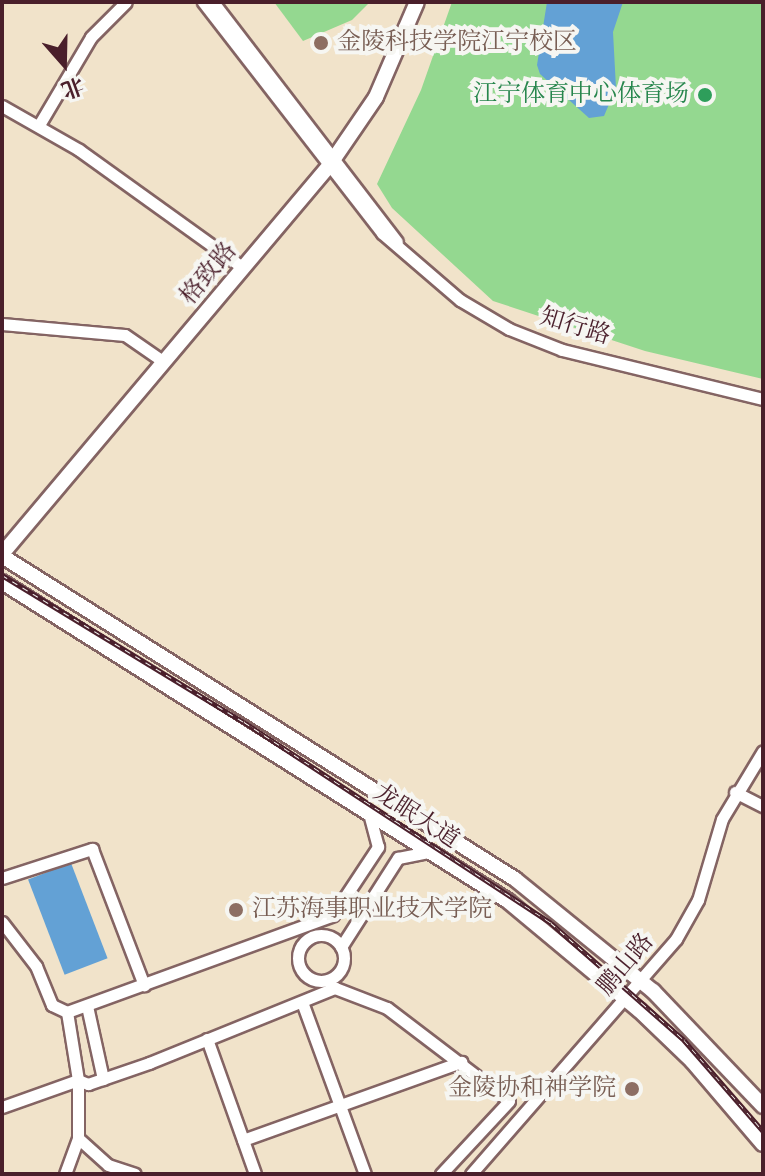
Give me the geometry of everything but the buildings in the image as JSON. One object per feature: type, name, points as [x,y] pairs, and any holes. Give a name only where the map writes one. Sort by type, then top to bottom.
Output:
[{"type":"main road","name":"格致路","points":[[2,555],[332,162],[376,97],[417,2]]},
{"type":"main road","name":"龙眠大道","points":[[2,555],[515,879],[643,982],[763,1106]]},
{"type":"main road","name":"龙眠大道","points":[[2,582],[430,852],[562,941],[692,1061],[763,1144]]},
{"type":"street","points":[[39,125],[91,37],[126,2]]},
{"type":"street","name":"知行路","points":[[203,2],[399,246],[442,286],[509,329],[562,350],[763,399]]},
{"type":"street","name":"知行路","points":[[213,2],[332,162]]},
{"type":"street","points":[[2,106],[39,125],[243,268]]},
{"type":"street","points":[[2,324],[125,335],[164,362]]},
{"type":"street","name":"鹏山路","points":[[471,1174],[643,982],[698,900],[735,792],[763,751]]},
{"type":"street","points":[[735,792],[763,806]]},
{"type":"street","points":[[2,922],[36,966],[52,1005],[67,1012],[333,915],[378,847],[369,813]]},
{"type":"street","points":[[2,878],[92,849],[144,985]]},
{"type":"street","points":[[341,947],[398,858],[430,852]]},
{"type":"street","points":[[309,924],[314,937]]},
{"type":"street","points":[[2,1107],[78,1080],[88,1084],[103,1079],[302,1002],[334,983],[344,961],[341,947],[329,937],[314,937],[298,954],[301,969],[311,979],[334,983],[387,1008],[509,1101],[441,1174]]},
{"type":"street","points":[[302,1002],[365,1174]]},
{"type":"street","points":[[87,1006],[103,1079]]},
{"type":"street","points":[[65,1174],[78,1138],[78,1080],[67,1012]]},
{"type":"street","points":[[207,1039],[255,1174]]},
{"type":"street","points":[[243,1140],[461,1062]]},
{"type":"street","points":[[78,1138],[108,1165],[135,1174]]},
{"type":"green space","points":[[274,2],[370,2],[352,20],[303,41]]},
{"type":"green space","points":[[452,2],[763,2],[763,379],[645,351],[493,301],[392,208],[377,184],[421,90]]},
{"type":"water","points":[[547,2],[623,2],[613,32],[616,88],[604,116],[589,118],[540,74],[537,65]]},
{"type":"water","points":[[71,863],[108,958],[65,975],[28,879]]},
{"type":"railway","points":[[2,575],[244,722],[551,923],[684,1040],[763,1131]]},
{"type":"place","name":"金陵科技学院江宁校区","points":[[321,43]]},
{"type":"place","name":"江宁体育中心体育场","points":[[705,95]]},
{"type":"place","name":"江苏海事职业技术学院","points":[[236,910]]},
{"type":"place","name":"金陵协和神学院","points":[[632,1089]]}]
